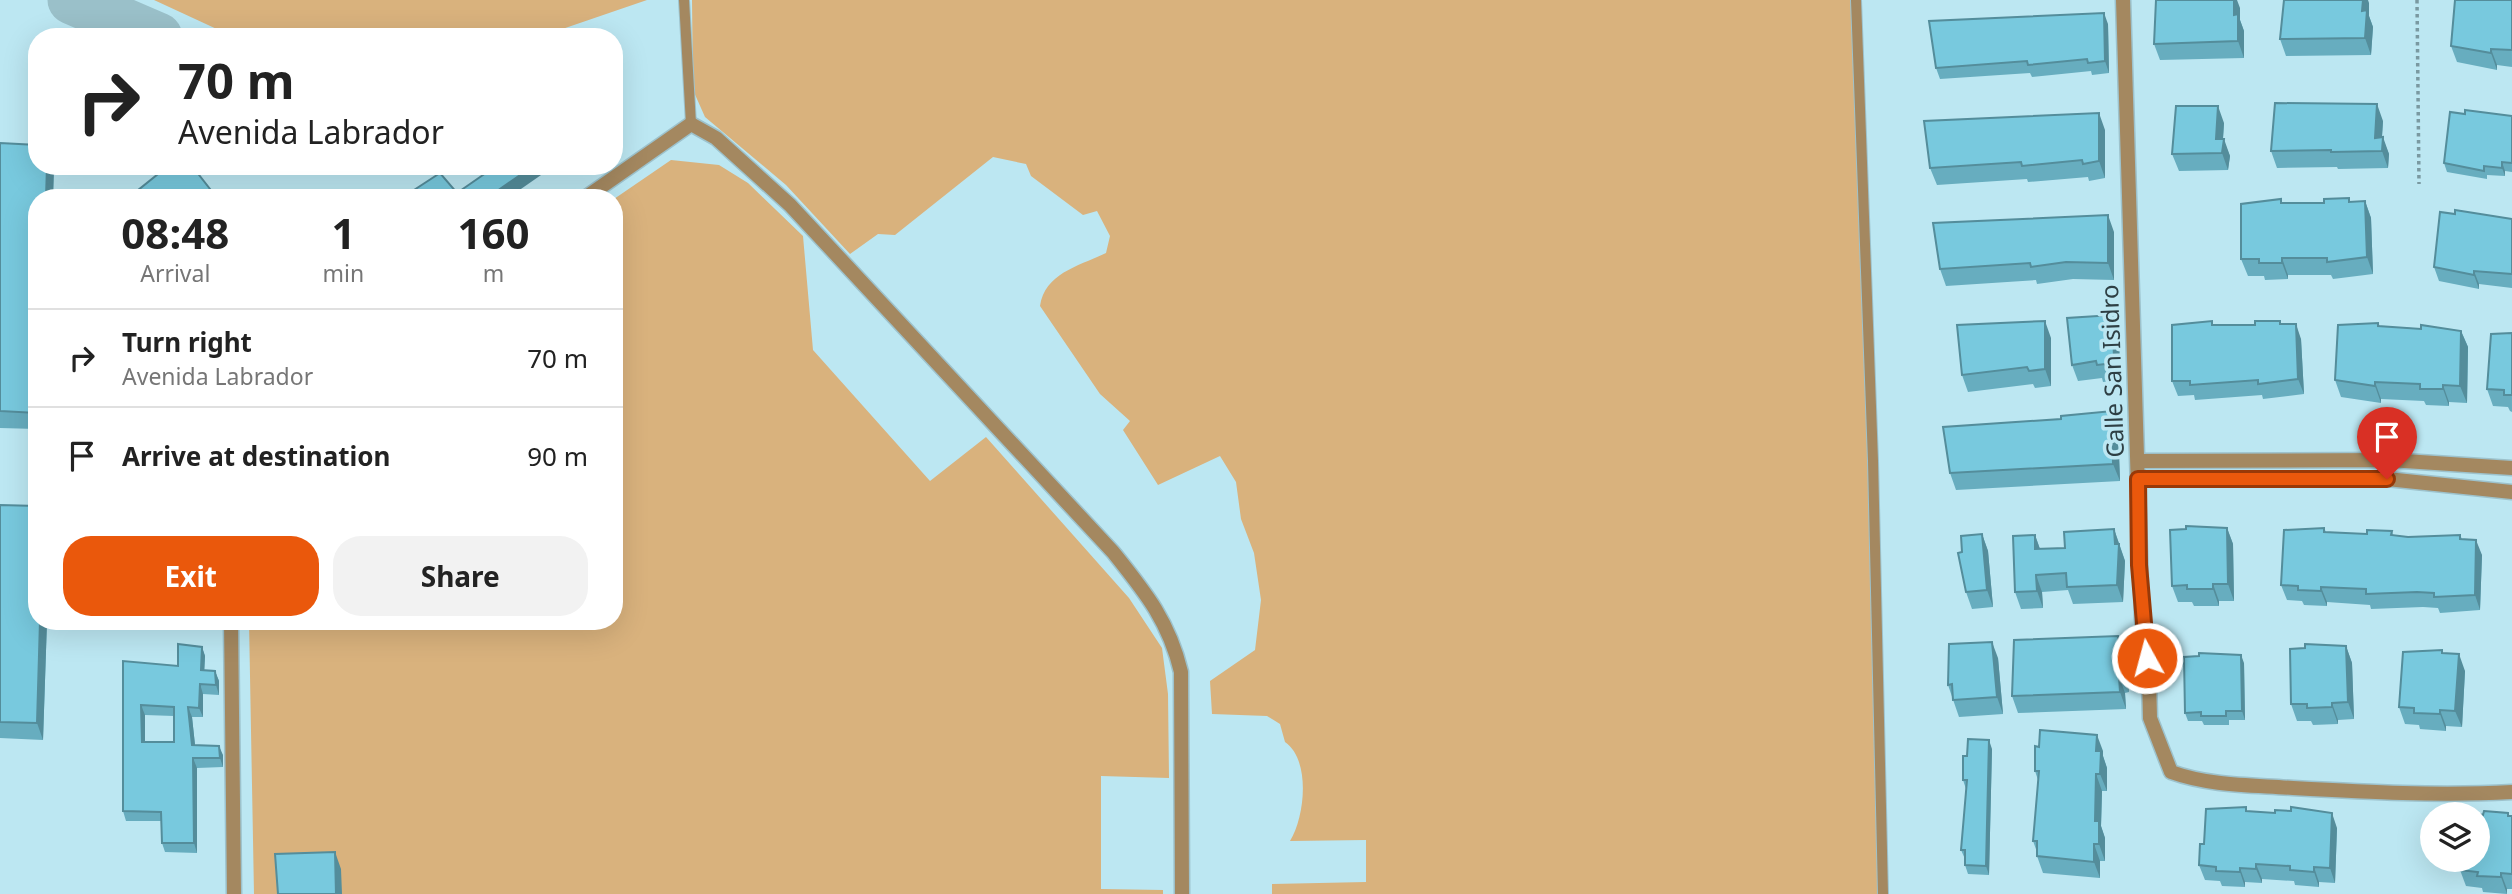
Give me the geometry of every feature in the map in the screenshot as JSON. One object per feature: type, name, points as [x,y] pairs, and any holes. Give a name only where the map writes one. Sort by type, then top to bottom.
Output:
[{"type":"street","name":"Calle San Isidro","points":[[2123,0],[2139,565],[2150,718],[2171,772],[2199,782],[2350,792],[2448,795],[2512,792]]},
{"type":"street","points":[[623,171],[691,124],[716,138],[790,205],[1000,428],[1154,604],[1176,651],[1181,672],[1182,894]]},
{"type":"street","points":[[598,189],[618,175]]},
{"type":"street","points":[[2255,460],[2255,479]]},
{"type":"street","points":[[2138,461],[2389,460],[2512,468]]},
{"type":"street","points":[[2138,479],[2387,479],[2512,492]]},
{"type":"street","points":[[231,630],[234,894]]},
{"type":"lane","points":[[684,0],[691,124]]},
{"type":"lane","points":[[1856,0],[1873,461],[1883,894]]},
{"type":"path","points":[[2417,0],[2419,184]]},
{"type":"shaded area","points":[[154,0],[647,0],[565,28],[215,28]]},
{"type":"shaded area","points":[[692,0],[1856,0],[1883,894],[1272,894],[1272,884],[1366,882],[1366,840],[1290,841],[1302,804],[1302,775],[1293,750],[1285,742],[1280,724],[1267,716],[1212,714],[1210,681],[1255,650],[1261,600],[1254,553],[1241,519],[1236,482],[1220,456],[1158,485],[1123,430],[1130,421],[1100,394],[1040,306],[1043,295],[1056,278],[1106,253],[1110,236],[1097,211],[1083,215],[1031,176],[1026,164],[993,157],[895,235],[878,234],[850,254],[786,185],[705,117],[693,90]]},
{"type":"shaded area","points":[[671,160],[719,165],[748,183],[803,236],[813,350],[930,481],[986,437],[1129,598],[1162,648],[1168,694],[1169,778],[1101,776],[1101,889],[1163,890],[1163,894],[254,894],[249,630],[623,630],[623,193]]},
{"type":"building","points":[[2156,0],[2234,0],[2234,15],[2238,14],[2238,41],[2154,44]]},
{"type":"building","points":[[2284,0],[2363,0],[2362,11],[2367,10],[2365,38],[2280,39]]},
{"type":"building","points":[[2455,0],[2512,0],[2512,50],[2491,49],[2491,53],[2451,46]]},
{"type":"building","points":[[2104,13],[2105,61],[2088,63],[2087,59],[2028,65],[2027,61],[1936,68],[1929,21]]},
{"type":"building","points":[[2275,103],[2377,104],[2375,138],[2383,137],[2382,151],[2271,151]]},
{"type":"building","points":[[2176,106],[2218,106],[2216,139],[2224,139],[2222,153],[2172,154]]},
{"type":"building","points":[[2465,110],[2512,116],[2512,163],[2502,162],[2502,168],[2484,166],[2484,171],[2444,163],[2450,112],[2465,114]]},
{"type":"building","points":[[2099,113],[2099,161],[2083,164],[2082,160],[2022,166],[2021,162],[1930,168],[1924,121]]},
{"type":"building","points":[[0,143],[28,145],[28,175],[47,175],[46,189],[28,189],[28,413],[0,411]]},
{"type":"building","points":[[157,175],[199,175],[210,189],[139,189]]},
{"type":"building","points":[[437,175],[442,175],[454,189],[416,189]]},
{"type":"building","points":[[483,175],[520,175],[500,189],[463,189]]},
{"type":"building","points":[[2349,198],[2349,202],[2365,201],[2367,257],[2327,262],[2327,258],[2282,258],[2282,263],[2259,263],[2259,259],[2241,259],[2241,204],[2281,199],[2281,203],[2324,203],[2324,199]]},
{"type":"building","points":[[2455,210],[2512,219],[2512,274],[2474,271],[2474,275],[2434,267],[2440,212],[2455,214]]},
{"type":"building","points":[[2108,215],[2108,263],[2066,262],[2031,267],[2030,263],[1940,269],[1933,223]]},
{"type":"building","points":[[2113,315],[2114,363],[2097,365],[2096,361],[2072,365],[2067,318]]},
{"type":"building","points":[[2045,321],[2045,369],[2029,371],[2027,367],[1962,375],[1957,325]]},
{"type":"building","points":[[2212,321],[2212,325],[2255,325],[2255,321],[2296,324],[2298,379],[2258,384],[2258,380],[2190,385],[2190,381],[2172,381],[2172,325]]},
{"type":"building","points":[[2378,323],[2378,326],[2421,329],[2421,325],[2461,331],[2460,386],[2443,385],[2443,389],[2420,389],[2420,384],[2375,382],[2375,386],[2335,380],[2338,325]]},
{"type":"building","points":[[2512,333],[2512,395],[2504,395],[2504,390],[2487,389],[2491,334]]},
{"type":"building","points":[[2112,411],[2113,464],[1950,473],[1943,427],[2061,419],[2061,416]]},
{"type":"building","points":[[0,505],[28,506],[28,630],[40,630],[37,723],[0,722]]},
{"type":"building","points":[[2186,526],[2227,528],[2228,584],[2213,584],[2213,589],[2172,586],[2170,530],[2186,529]]},
{"type":"building","points":[[2324,528],[2324,532],[2367,534],[2367,530],[2392,531],[2391,535],[2408,537],[2460,535],[2460,539],[2476,540],[2475,595],[2434,597],[2434,593],[2417,592],[2366,594],[2366,589],[2321,587],[2321,591],[2298,590],[2298,586],[2281,585],[2284,530]]},
{"type":"building","points":[[2114,529],[2115,544],[2119,544],[2117,585],[2067,587],[2066,573],[2036,575],[2037,591],[2015,592],[2013,536],[2035,535],[2035,549],[2065,548],[2064,532]]},
{"type":"building","points":[[1982,534],[1987,590],[1966,592],[1958,553],[1962,552],[1961,536]]},
{"type":"building","points":[[2118,636],[2123,675],[2119,676],[2120,692],[2012,696],[2014,640]]},
{"type":"building","points":[[1992,642],[1997,697],[1953,700],[1952,684],[1948,685],[1949,644]]},
{"type":"building","points":[[178,644],[202,647],[201,670],[215,671],[216,685],[200,684],[199,708],[188,707],[192,745],[219,746],[220,758],[193,758],[194,843],[162,843],[161,812],[123,811],[123,661],[178,666]],"holes":[[[141,705],[174,707],[174,742],[142,742]]]},
{"type":"building","points":[[2305,644],[2346,646],[2348,702],[2332,703],[2332,707],[2307,708],[2307,704],[2291,704],[2290,649],[2305,648]]},
{"type":"building","points":[[2442,650],[2442,653],[2459,654],[2455,711],[2440,710],[2440,714],[2414,713],[2414,708],[2399,707],[2403,652]]},
{"type":"building","points":[[2199,653],[2241,655],[2242,711],[2226,711],[2226,716],[2201,716],[2201,712],[2185,713],[2184,657],[2199,656]]},
{"type":"building","points":[[2040,730],[2097,735],[2096,751],[2101,751],[2100,774],[2096,774],[2095,821],[2099,821],[2099,844],[2094,844],[2094,862],[2037,856],[2037,841],[2033,841],[2039,771],[2035,771],[2035,746],[2039,747]]},
{"type":"building","points":[[1968,739],[1989,740],[1986,866],[1965,865],[1965,850],[1961,850],[1967,780],[1963,780],[1963,756],[1967,756]]},
{"type":"building","points":[[2246,807],[2246,811],[2275,813],[2275,810],[2291,811],[2291,807],[2332,813],[2330,868],[2314,867],[2314,872],[2290,870],[2290,866],[2256,864],[2256,869],[2240,868],[2240,872],[2216,871],[2216,867],[2199,865],[2200,844],[2204,844],[2206,809]]},
{"type":"building","points":[[2490,812],[2508,813],[2508,816],[2512,816],[2512,874],[2501,873],[2501,877],[2477,876],[2478,872],[2490,872]]},
{"type":"building","points":[[335,852],[336,894],[278,894],[275,854]]},
{"type":"taxiway","points":[[72,0],[137,28]]},
{"type":"route","points":[[2147,658],[2139,565],[2138,479],[2387,479]]}]
